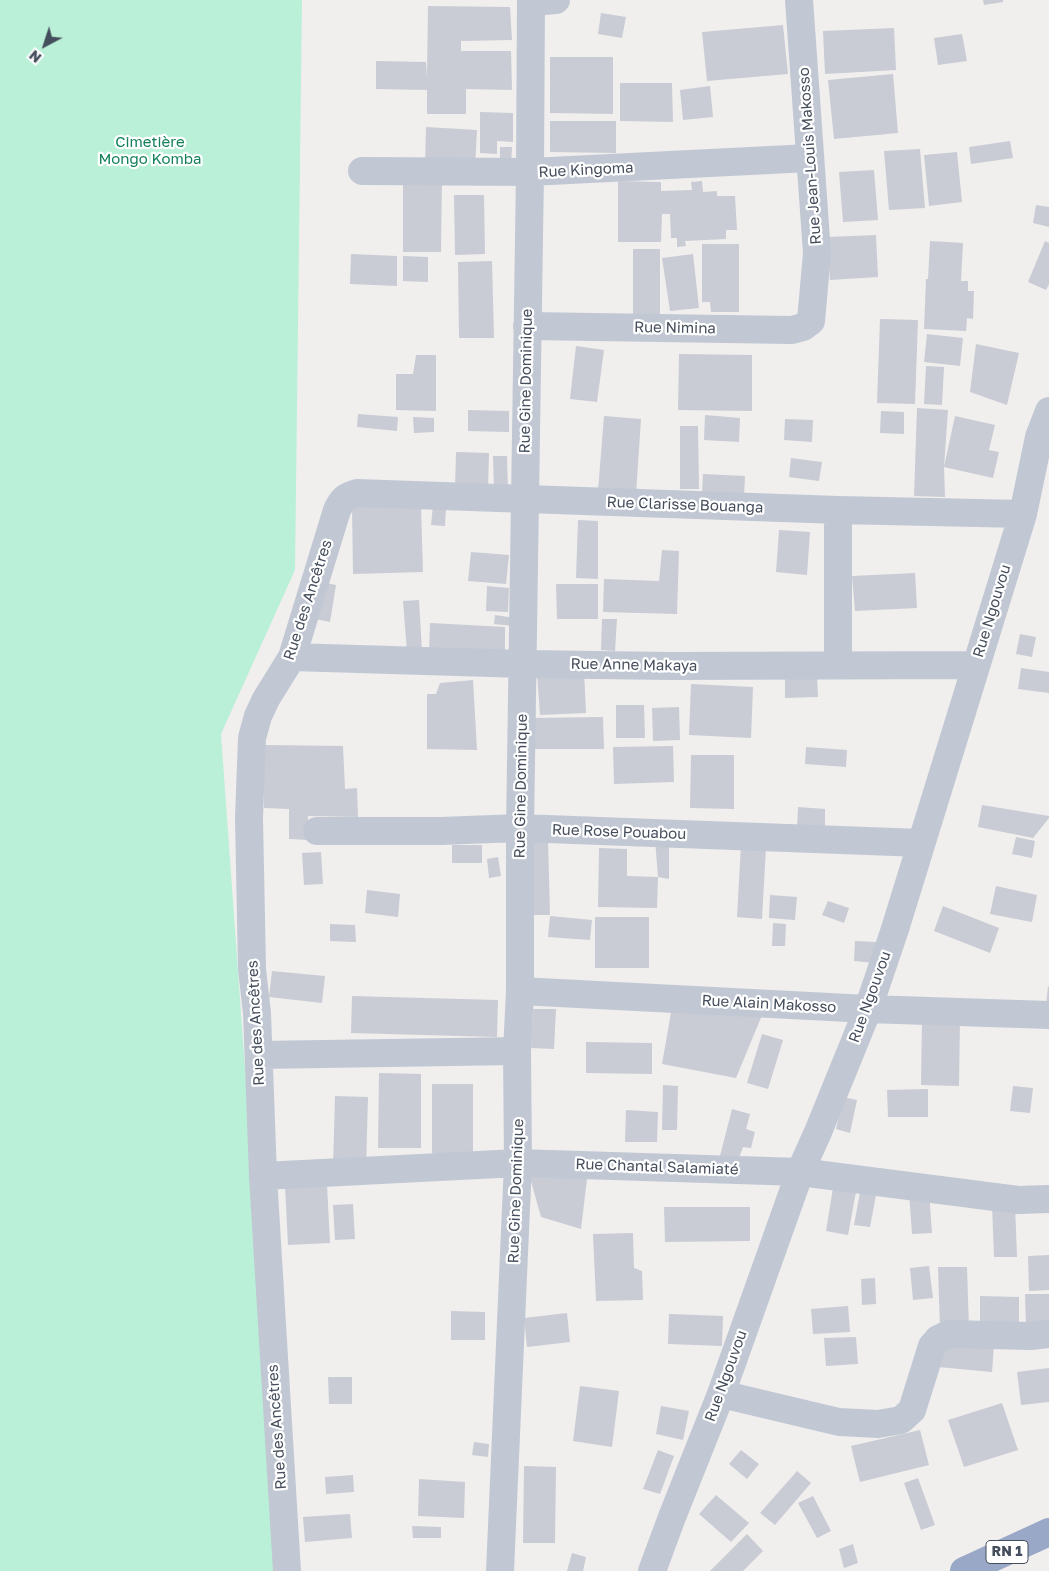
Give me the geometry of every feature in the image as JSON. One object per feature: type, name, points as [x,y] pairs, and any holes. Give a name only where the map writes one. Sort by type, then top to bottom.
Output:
[{"type":"highway","name":"RN 1","points":[[964,1571],[1049,1532]]},
{"type":"street","name":"Rue Jean-Louis Makosso","points":[[799,0],[817,253],[813,312]]},
{"type":"street","name":"Rue Gine Dominique","points":[[500,1571],[518,1163],[517,1052],[520,992],[520,828],[527,326],[530,172],[539,1]]},
{"type":"street","name":"Rue Kingoma","points":[[362,172],[530,172],[810,158]]},
{"type":"street","name":"Rue Nimina","points":[[527,326],[792,330],[803,327],[811,321],[813,312]]},
{"type":"street","name":"Rue Ngouvou","points":[[652,1571],[720,1394],[800,1172],[868,1009],[1023,514],[1039,437],[1049,411]]},
{"type":"street","name":"Rue Clarisse Bouanga","points":[[348,495],[357,493],[838,510],[1023,514]]},
{"type":"street","name":"Rue des Ancêtres","points":[[287,1571],[263,1176],[259,1055],[252,969],[249,818],[252,738],[258,716],[266,699],[292,657],[337,510],[342,499],[348,495]]},
{"type":"street","points":[[838,510],[838,665]]},
{"type":"street","name":"Rue Anne Makaya","points":[[292,657],[522,664],[670,666],[976,665]]},
{"type":"street","name":"Rue Rose Pouabou","points":[[317,831],[440,831],[520,828],[921,843]]},
{"type":"street","name":"Rue Alain Makosso","points":[[520,992],[1049,1016]]},
{"type":"street","points":[[259,1055],[517,1052]]},
{"type":"street","name":"Rue Chantal Salamiaté","points":[[263,1176],[518,1163],[800,1172],[1018,1200],[1049,1199]]},
{"type":"street","points":[[720,1394],[839,1422],[878,1424],[901,1420],[912,1410],[932,1346],[938,1339],[949,1334],[1031,1336],[1049,1334]]},
{"type":"green space","name":"Cimetière Mongo Komba","points":[[0,0],[302,0],[295,570],[221,734],[281,1571],[0,1571]]},
{"type":"building","points":[[983,0],[1003,0],[1003,2],[984,5]]},
{"type":"building","points":[[428,6],[510,7],[512,40],[461,41],[461,51],[511,51],[512,90],[466,89],[466,114],[427,114],[427,90],[376,89],[376,61],[426,62],[427,77]]},
{"type":"building","points":[[601,13],[626,17],[622,38],[598,34]]},
{"type":"building","points":[[783,25],[788,74],[707,81],[702,32]]},
{"type":"building","points":[[894,28],[896,70],[825,74],[823,31]]},
{"type":"building","points":[[962,34],[967,61],[938,65],[934,38]]},
{"type":"building","points":[[550,57],[613,57],[613,114],[550,113]]},
{"type":"building","points":[[893,74],[898,133],[834,139],[828,80]]},
{"type":"building","points":[[620,83],[672,83],[673,122],[620,121]]},
{"type":"building","points":[[710,86],[713,117],[683,120],[680,90]]},
{"type":"building","points":[[480,112],[513,113],[513,142],[497,141],[497,154],[480,153]]},
{"type":"building","points":[[550,121],[616,121],[616,153],[550,152]]},
{"type":"building","points":[[426,127],[477,130],[475,169],[425,168]]},
{"type":"building","points":[[1010,141],[1013,158],[971,164],[969,147]]},
{"type":"building","points":[[500,147],[512,147],[511,167],[500,159]]},
{"type":"building","points":[[920,149],[925,208],[889,210],[884,151]]},
{"type":"building","points":[[957,152],[962,202],[929,206],[924,155]]},
{"type":"building","points":[[874,170],[878,220],[843,222],[839,172]]},
{"type":"building","points":[[403,177],[442,178],[441,252],[403,252]]},
{"type":"building","points":[[618,181],[661,182],[661,191],[692,190],[691,182],[702,181],[703,192],[717,191],[717,196],[735,196],[737,230],[726,230],[726,239],[685,241],[686,246],[677,247],[677,238],[671,238],[670,214],[662,214],[661,242],[618,242]]},
{"type":"building","points":[[454,195],[484,195],[485,254],[455,255]]},
{"type":"building","points":[[1036,205],[1049,207],[1049,227],[1033,223]]},
{"type":"building","points":[[876,235],[878,277],[830,280],[827,237]]},
{"type":"building","points":[[930,241],[963,243],[961,281],[968,281],[968,291],[974,291],[973,319],[967,318],[966,331],[924,329]]},
{"type":"building","points":[[1045,241],[1049,243],[1049,284],[1046,290],[1028,282]]},
{"type":"building","points":[[702,244],[739,244],[739,312],[711,312],[710,302],[702,302]]},
{"type":"building","points":[[633,249],[660,249],[660,319],[633,319]]},
{"type":"building","points":[[351,254],[397,256],[397,286],[350,284]]},
{"type":"building","points":[[693,254],[699,308],[670,311],[662,258]]},
{"type":"building","points":[[403,256],[428,257],[428,282],[403,281]]},
{"type":"building","points":[[492,261],[494,338],[459,338],[458,262]]},
{"type":"building","points":[[880,319],[918,320],[915,404],[877,403]]},
{"type":"building","points":[[927,334],[963,338],[960,366],[924,362]]},
{"type":"building","points":[[976,344],[1019,353],[1007,405],[970,392]]},
{"type":"building","points":[[576,346],[604,350],[597,402],[570,399]]},
{"type":"building","points":[[679,354],[752,355],[752,411],[678,410]]},
{"type":"building","points":[[416,355],[436,355],[436,411],[396,410],[396,374],[413,374]]},
{"type":"building","points":[[926,366],[944,367],[942,405],[924,404]]},
{"type":"building","points":[[917,408],[948,410],[944,467],[945,497],[914,496]]},
{"type":"building","points":[[468,410],[509,411],[509,432],[468,431]]},
{"type":"building","points":[[881,411],[904,412],[904,434],[880,433]]},
{"type":"building","points":[[358,414],[398,417],[397,431],[357,427]]},
{"type":"building","points":[[705,415],[740,418],[739,442],[704,440]]},
{"type":"building","points":[[604,416],[641,419],[636,494],[598,491]]},
{"type":"building","points":[[955,416],[995,425],[989,450],[999,452],[993,478],[944,467]]},
{"type":"building","points":[[413,417],[434,418],[434,432],[414,433]]},
{"type":"building","points":[[785,419],[813,420],[812,442],[784,440]]},
{"type":"building","points":[[680,426],[698,426],[699,489],[680,489]]},
{"type":"building","points":[[456,452],[489,453],[488,490],[455,488]]},
{"type":"building","points":[[493,456],[507,456],[508,493],[494,493]]},
{"type":"building","points":[[791,458],[822,462],[819,481],[789,477]]},
{"type":"building","points":[[703,474],[745,476],[744,496],[702,494]]},
{"type":"building","points":[[433,505],[446,507],[445,526],[431,525]]},
{"type":"building","points":[[421,506],[423,572],[353,574],[352,507]]},
{"type":"building","points":[[578,520],[598,521],[598,579],[576,578]]},
{"type":"building","points":[[779,530],[810,532],[807,575],[776,572]]},
{"type":"building","points":[[662,550],[679,551],[677,614],[603,612],[604,579],[659,581]]},
{"type":"building","points":[[471,552],[509,555],[506,584],[468,581]]},
{"type":"building","points":[[915,573],[917,608],[855,611],[852,576]]},
{"type":"building","points":[[321,582],[336,585],[330,622],[315,619]]},
{"type":"building","points":[[556,584],[598,584],[598,619],[557,619]]},
{"type":"building","points":[[487,586],[509,588],[508,612],[486,611]]},
{"type":"building","points":[[419,600],[422,651],[407,652],[403,601]]},
{"type":"building","points":[[495,615],[515,618],[514,626],[494,624]]},
{"type":"building","points":[[602,619],[617,619],[615,651],[601,650]]},
{"type":"building","points":[[430,623],[505,627],[505,655],[429,653]]},
{"type":"building","points":[[1020,634],[1036,637],[1032,657],[1016,654]]},
{"type":"building","points":[[1021,668],[1049,672],[1049,693],[1018,689]]},
{"type":"building","points":[[584,670],[586,713],[540,715],[537,673]]},
{"type":"building","points":[[817,674],[818,697],[785,698],[785,675]]},
{"type":"building","points":[[473,680],[477,750],[427,749],[427,694],[436,694],[440,683]]},
{"type":"building","points":[[691,684],[753,687],[751,738],[689,735]]},
{"type":"building","points":[[616,705],[644,705],[645,738],[616,738]]},
{"type":"building","points":[[679,707],[680,740],[653,741],[652,708]]},
{"type":"building","points":[[603,717],[604,749],[530,749],[529,718]]},
{"type":"building","points":[[264,745],[343,746],[345,789],[357,788],[358,817],[308,816],[308,840],[289,839],[289,809],[264,808]]},
{"type":"building","points":[[673,746],[674,782],[614,784],[613,747]]},
{"type":"building","points":[[806,747],[847,750],[846,767],[805,764]]},
{"type":"building","points":[[691,755],[734,755],[734,809],[690,808]]},
{"type":"building","points":[[982,805],[1049,816],[1049,818],[1033,838],[978,827]]},
{"type":"building","points":[[798,807],[825,809],[825,829],[797,828]]},
{"type":"building","points":[[1016,837],[1035,841],[1032,858],[1012,854]]},
{"type":"building","points":[[655,839],[669,840],[669,879],[658,877]]},
{"type":"building","points":[[548,841],[550,915],[532,915],[532,842]]},
{"type":"building","points":[[452,845],[482,845],[482,863],[452,863]]},
{"type":"building","points":[[741,845],[766,847],[762,919],[737,917]]},
{"type":"building","points":[[599,848],[627,849],[627,876],[658,877],[657,908],[598,907]]},
{"type":"building","points":[[321,852],[323,884],[304,885],[302,853]]},
{"type":"building","points":[[498,857],[501,876],[489,878],[487,859]]},
{"type":"building","points":[[996,886],[1037,895],[1032,922],[990,914]]},
{"type":"building","points":[[367,890],[400,894],[398,917],[365,913]]},
{"type":"building","points":[[770,895],[797,897],[795,920],[769,918]]},
{"type":"building","points":[[828,901],[849,908],[844,923],[822,915]]},
{"type":"building","points":[[943,906],[999,928],[990,953],[934,931]]},
{"type":"building","points":[[550,916],[592,920],[590,940],[548,937]]},
{"type":"building","points":[[595,917],[649,917],[649,968],[595,968]]},
{"type":"building","points":[[773,923],[786,924],[785,946],[772,946]]},
{"type":"building","points":[[330,924],[355,925],[356,942],[330,941]]},
{"type":"building","points":[[855,941],[876,942],[875,963],[854,961]]},
{"type":"building","points":[[272,971],[325,976],[322,1003],[269,997]]},
{"type":"building","points":[[1049,987],[1049,1006],[1046,1005]]},
{"type":"building","points":[[352,996],[498,1000],[497,1037],[351,1033]]},
{"type":"building","points":[[673,1001],[765,1008],[736,1078],[662,1064]]},
{"type":"building","points":[[533,1009],[556,1009],[554,1049],[531,1048]]},
{"type":"building","points":[[922,1017],[960,1018],[959,1086],[921,1085]]},
{"type":"building","points":[[762,1034],[783,1040],[768,1089],[747,1083]]},
{"type":"building","points":[[586,1042],[652,1043],[652,1074],[586,1073]]},
{"type":"building","points":[[379,1073],[421,1074],[421,1148],[378,1148]]},
{"type":"building","points":[[432,1084],[473,1084],[473,1154],[432,1153]]},
{"type":"building","points":[[663,1085],[678,1086],[677,1130],[662,1130]]},
{"type":"building","points":[[1013,1086],[1033,1088],[1030,1113],[1010,1111]]},
{"type":"building","points":[[928,1089],[928,1117],[888,1117],[887,1090]]},
{"type":"building","points":[[335,1096],[368,1097],[366,1168],[333,1167]]},
{"type":"building","points":[[843,1097],[857,1100],[850,1133],[836,1129]]},
{"type":"building","points":[[732,1109],[750,1114],[746,1129],[755,1132],[751,1148],[743,1147],[738,1161],[720,1156]]},
{"type":"building","points":[[626,1110],[658,1112],[657,1142],[625,1142]]},
{"type":"building","points":[[529,1174],[587,1179],[581,1229],[541,1217]]},
{"type":"building","points":[[327,1184],[330,1243],[288,1245],[285,1186]]},
{"type":"building","points":[[833,1188],[856,1192],[848,1235],[826,1231]]},
{"type":"building","points":[[860,1192],[876,1195],[870,1227],[854,1225]]},
{"type":"building","points":[[929,1192],[932,1233],[912,1234],[909,1193]]},
{"type":"building","points":[[353,1204],[355,1239],[335,1240],[333,1205]]},
{"type":"building","points":[[1015,1204],[1017,1257],[994,1257],[992,1205]]},
{"type":"building","points":[[664,1207],[750,1207],[750,1241],[665,1242]]},
{"type":"building","points":[[633,1233],[634,1268],[642,1271],[643,1300],[596,1301],[593,1234]]},
{"type":"building","points":[[1049,1255],[1049,1290],[1029,1291],[1028,1256]]},
{"type":"building","points":[[929,1266],[933,1298],[913,1300],[910,1268]]},
{"type":"building","points":[[938,1267],[967,1267],[969,1328],[940,1329]]},
{"type":"building","points":[[875,1278],[876,1304],[862,1305],[861,1279]]},
{"type":"building","points":[[1025,1294],[1049,1294],[1049,1325],[1026,1326]]},
{"type":"building","points":[[980,1296],[1019,1297],[1019,1332],[980,1331]]},
{"type":"building","points":[[848,1306],[850,1332],[813,1334],[811,1309]]},
{"type":"building","points":[[451,1311],[485,1312],[485,1340],[451,1340]]},
{"type":"building","points":[[567,1313],[570,1342],[527,1347],[524,1318]]},
{"type":"building","points":[[669,1314],[723,1316],[722,1346],[668,1344]]},
{"type":"building","points":[[856,1337],[858,1364],[826,1366],[824,1338]]},
{"type":"building","points":[[940,1341],[994,1345],[992,1372],[938,1367]]},
{"type":"building","points":[[1049,1368],[1049,1402],[1021,1405],[1017,1372]]},
{"type":"building","points":[[328,1377],[352,1377],[352,1404],[329,1404]]},
{"type":"building","points":[[580,1386],[619,1391],[612,1447],[573,1441]]},
{"type":"building","points":[[1002,1403],[1018,1450],[964,1467],[948,1420]]},
{"type":"building","points":[[661,1406],[689,1411],[683,1440],[656,1434]]},
{"type":"building","points":[[920,1430],[929,1465],[860,1482],[851,1446]]},
{"type":"building","points":[[474,1442],[489,1444],[488,1457],[472,1455]]},
{"type":"building","points":[[658,1450],[674,1456],[660,1494],[643,1489]]},
{"type":"building","points":[[741,1450],[759,1464],[747,1479],[729,1464]]},
{"type":"building","points":[[524,1466],[556,1467],[555,1543],[523,1543]]},
{"type":"building","points":[[797,1471],[811,1483],[775,1525],[760,1513]]},
{"type":"building","points":[[353,1475],[354,1492],[326,1494],[325,1477]]},
{"type":"building","points":[[918,1478],[935,1525],[921,1530],[904,1483]]},
{"type":"building","points":[[419,1479],[465,1482],[464,1518],[418,1516]]},
{"type":"building","points":[[716,1495],[749,1523],[731,1542],[699,1514]]},
{"type":"building","points":[[813,1496],[831,1531],[817,1538],[798,1503]]},
{"type":"building","points":[[350,1514],[352,1538],[305,1542],[303,1517]]},
{"type":"building","points":[[412,1526],[441,1527],[441,1538],[413,1538]]},
{"type":"building","points":[[747,1534],[763,1551],[743,1571],[710,1571]]},
{"type":"building","points":[[853,1544],[858,1563],[844,1568],[839,1549]]},
{"type":"building","points":[[572,1553],[586,1557],[583,1571],[567,1571]]}]
